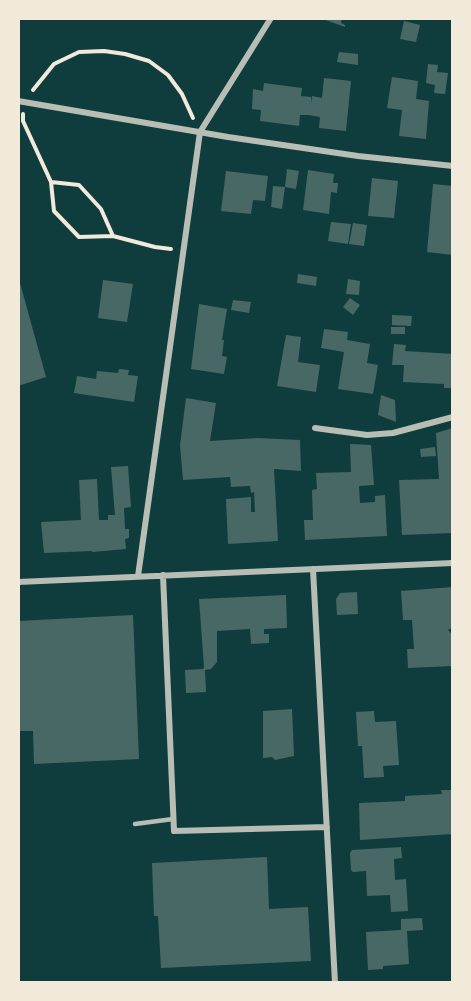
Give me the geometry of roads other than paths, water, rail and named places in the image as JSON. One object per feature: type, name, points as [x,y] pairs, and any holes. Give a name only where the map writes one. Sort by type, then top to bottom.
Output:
[{"type":"street","points":[[138,576],[200,132],[271,18]]},
{"type":"street","points":[[20,101],[358,156],[453,166]]},
{"type":"street","points":[[315,428],[367,435],[393,433],[453,417]]},
{"type":"street","points":[[18,582],[453,563]]},
{"type":"street","points":[[314,569],[335,983]]},
{"type":"street","points":[[163,575],[174,831],[327,827]]},
{"type":"lane","points":[[135,824],[173,819]]}]
